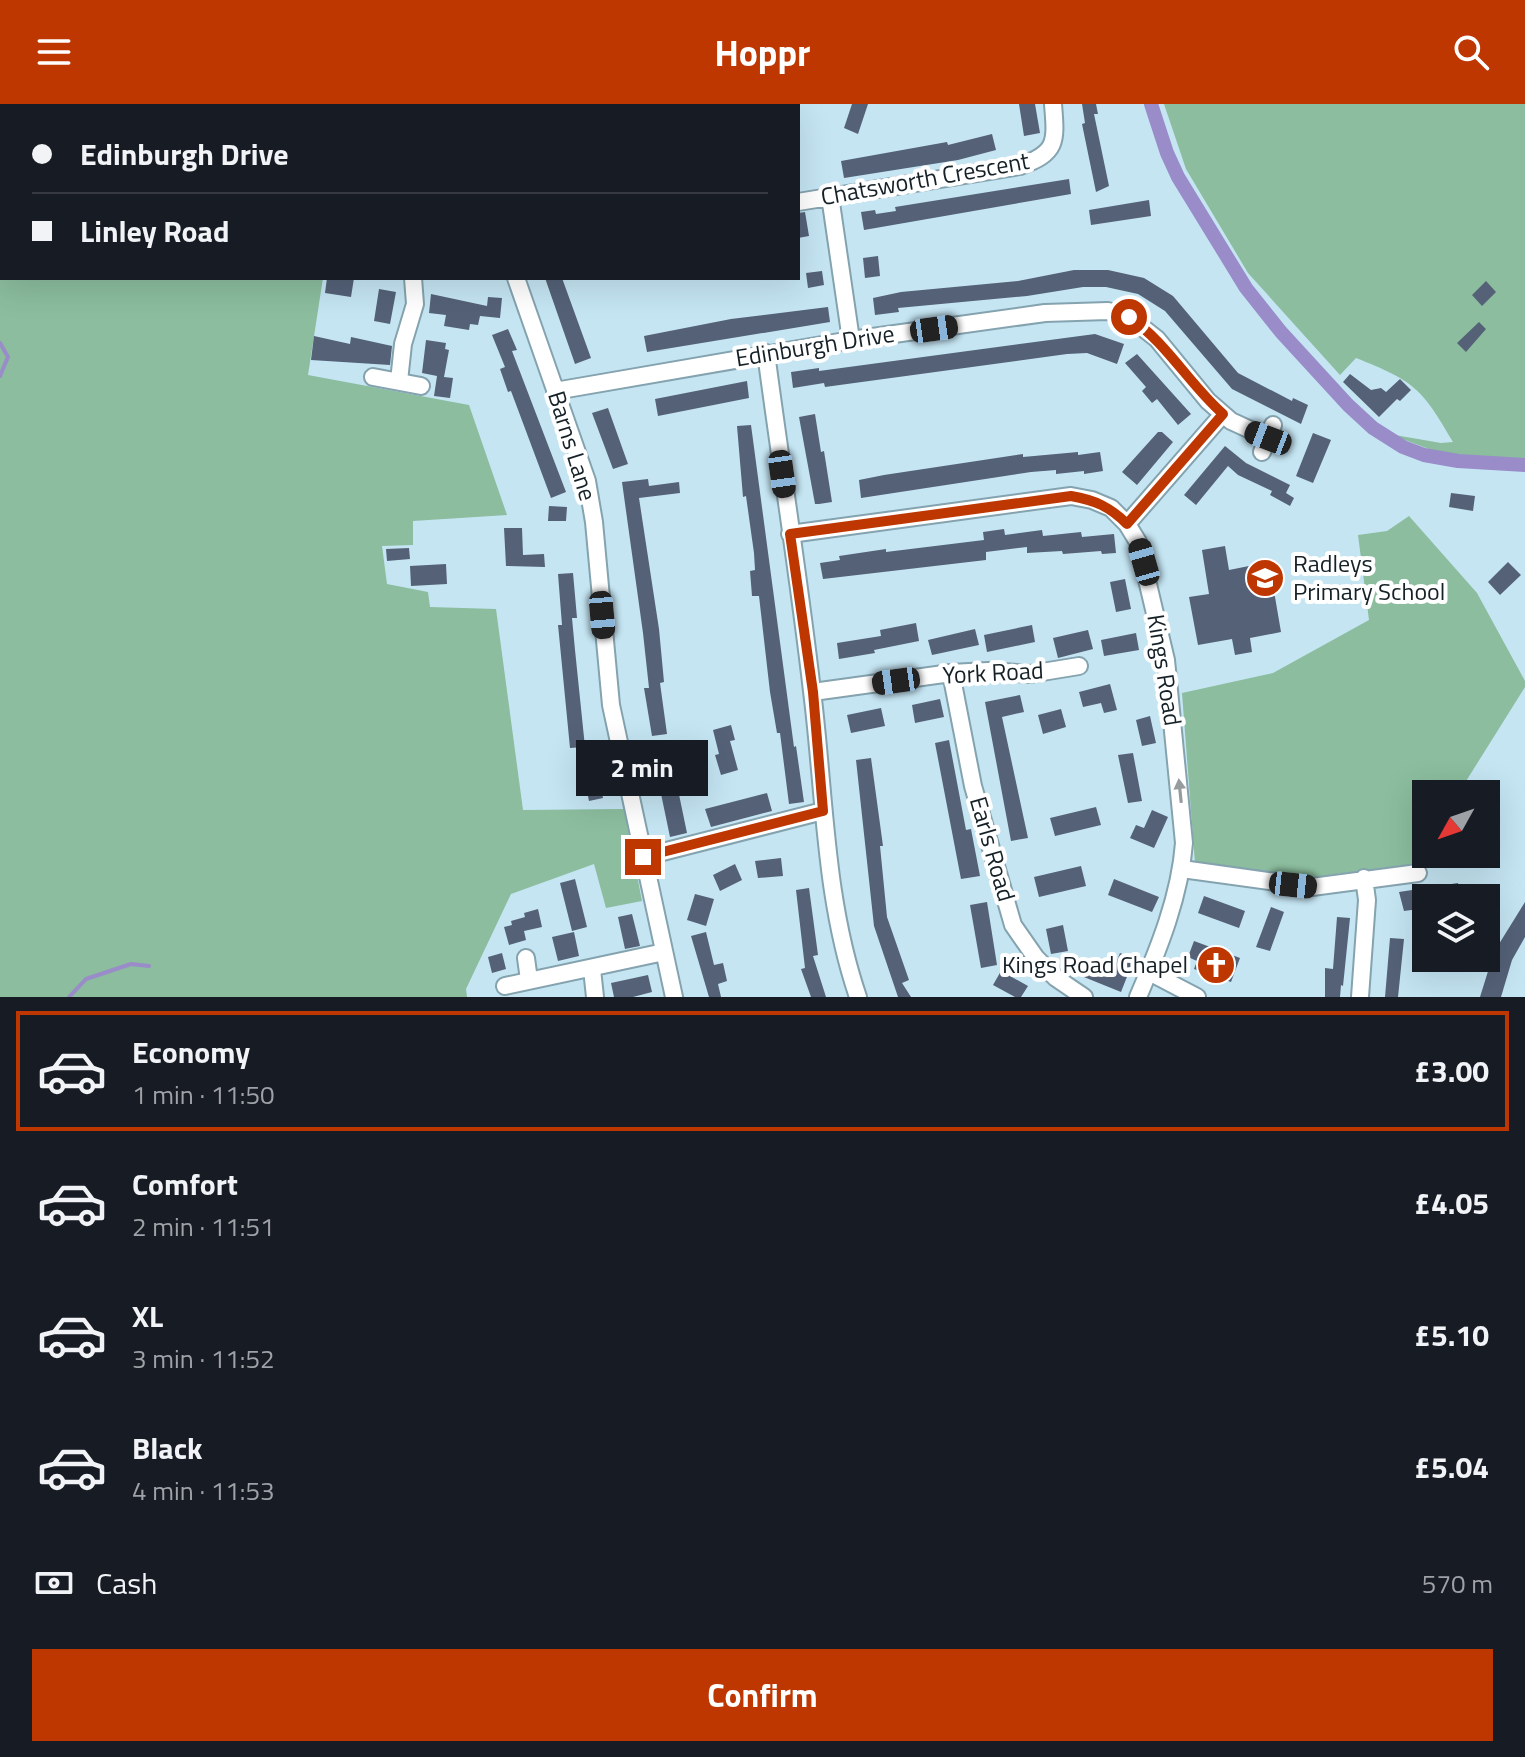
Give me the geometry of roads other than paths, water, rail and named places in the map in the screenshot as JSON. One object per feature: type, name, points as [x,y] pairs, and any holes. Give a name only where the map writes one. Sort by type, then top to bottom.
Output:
[{"type":"street","name":"Chatsworth Crescent","points":[[800,202],[1020,166],[1037,160],[1050,150],[1055,138],[1053,104]]},
{"type":"street","points":[[830,196],[851,340]]},
{"type":"street","points":[[399,381],[403,344],[415,304],[413,280]]},
{"type":"street","name":"Barns Lane","points":[[517,280],[591,499],[611,705],[674,997]]},
{"type":"street","name":"Edinburgh Drive","points":[[555,391],[851,340],[1045,313],[1108,311],[1129,317],[1157,339],[1208,401],[1223,414],[1240,427],[1268,438]]},
{"type":"street","points":[[766,353],[813,692],[823,811],[845,959],[858,997]]},
{"type":"street","points":[[373,377],[421,386]]},
{"type":"street","points":[[790,534],[1071,496],[1111,508],[1127,524],[1223,414]]},
{"type":"street","name":"Kings Road","points":[[1127,524],[1141,552],[1166,660],[1184,843],[1182,869],[1138,997]]},
{"type":"street","name":"York Road","points":[[813,692],[951,673],[988,671],[1030,674],[1079,666]]},
{"type":"street","name":"Earls Road","points":[[951,673],[973,786],[1013,925],[1046,968],[1084,997]]},
{"type":"street","points":[[643,857],[823,811]]},
{"type":"street","points":[[1182,869],[1312,887],[1418,873]]},
{"type":"street","points":[[1360,997],[1367,900],[1364,878]]},
{"type":"street","points":[[505,986],[664,952]]},
{"type":"street","points":[[526,958],[529,980]]},
{"type":"street","points":[[592,969],[595,997]]},
{"type":"street","points":[[1149,972],[1197,997]]},
{"type":"waterway","points":[[1151,104],[1178,177],[1246,288],[1281,332],[1348,405],[1373,428],[1403,447],[1424,455],[1458,461],[1525,465]]},
{"type":"waterway","points":[[0,343],[8,357],[0,376]]},
{"type":"waterway","points":[[69,997],[86,979],[131,964],[149,966]]},
{"type":"place","name":"Radleys Primary School","points":[[1265,578]]},
{"type":"place","name":"Kings Road Chapel","points":[[1216,965]]}]
